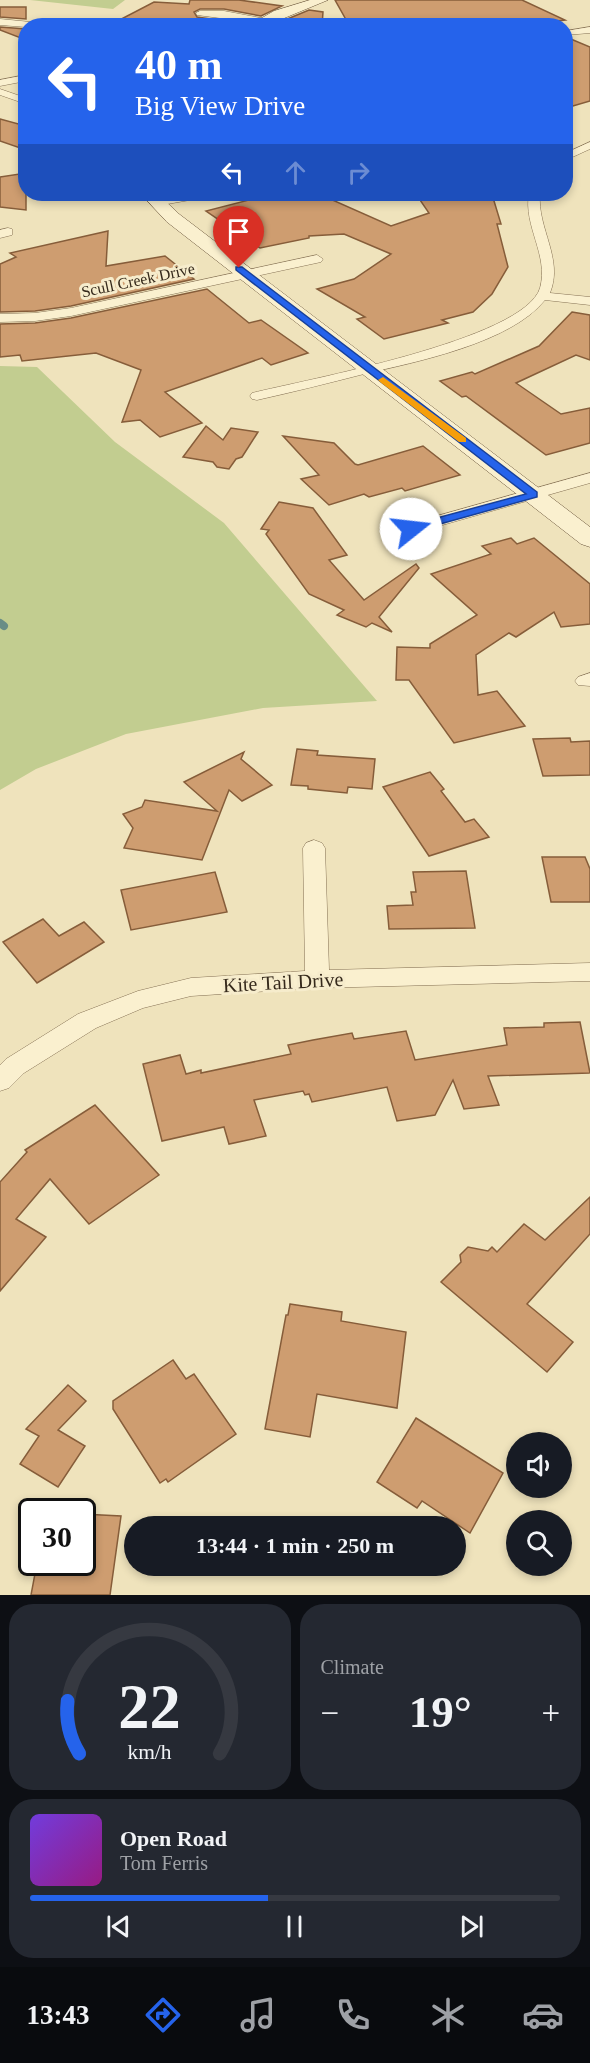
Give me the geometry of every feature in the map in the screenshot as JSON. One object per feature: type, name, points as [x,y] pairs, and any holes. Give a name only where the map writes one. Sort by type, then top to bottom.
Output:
[{"type":"street","points":[[273,18],[322,0]]},
{"type":"street","points":[[200,13],[224,14],[240,18]]},
{"type":"street","points":[[0,22],[18,24]]},
{"type":"street","points":[[573,32],[590,30]]},
{"type":"street","points":[[0,83],[18,80]]},
{"type":"street","points":[[0,92],[18,98]]},
{"type":"street","points":[[573,154],[590,145]]},
{"type":"street","points":[[157,201],[246,274],[590,539]]},
{"type":"street","points":[[257,396],[435,353],[520,316],[542,296],[546,289],[548,265],[531,209],[533,201]]},
{"type":"street","name":"Scull Creek Drive","points":[[0,318],[35,317],[71,312],[317,259]]},
{"type":"street","points":[[542,296],[590,301]]},
{"type":"street","points":[[411,529],[590,477]]},
{"type":"street","points":[[314,848],[317,979]]},
{"type":"street","name":"Kite Tail Drive","points":[[0,1081],[15,1066],[87,1021],[138,1000],[191,987],[317,979],[590,972]]},
{"type":"green space","points":[[30,0],[125,0],[113,9]]},
{"type":"green space","points":[[0,366],[37,367],[115,442],[224,523],[377,701],[263,708],[126,734],[36,769],[0,790]]},
{"type":"building","points":[[190,0],[239,0],[282,6],[261,16],[224,9],[200,9],[194,12],[197,17],[204,18],[123,18],[154,2],[189,4]]},
{"type":"building","points":[[335,0],[522,0],[561,18],[345,18]]},
{"type":"building","points":[[0,7],[26,7],[26,18],[0,17]]},
{"type":"building","points":[[309,10],[323,12],[323,18],[290,18]]},
{"type":"building","points":[[0,27],[18,28],[18,37],[0,30]]},
{"type":"building","points":[[573,40],[590,47],[590,101],[573,106]]},
{"type":"building","points":[[0,119],[18,124],[18,147],[0,141]]},
{"type":"building","points":[[18,174],[18,201],[26,201],[26,210],[0,207],[0,177]]},
{"type":"building","points":[[245,201],[335,201],[391,226],[429,213],[421,201],[494,201],[501,224],[497,224],[508,267],[492,294],[473,312],[442,320],[448,323],[384,339],[357,319],[365,317],[317,289],[354,279],[391,254],[344,234],[309,236],[309,238],[260,248],[206,211]]},
{"type":"building","points":[[108,231],[106,266],[165,256],[194,279],[71,306],[35,311],[0,312],[0,264],[16,257],[10,253]]},
{"type":"building","points":[[207,289],[249,323],[261,320],[308,353],[271,365],[262,358],[165,392],[202,423],[160,437],[140,420],[122,422],[141,370],[96,353],[22,361],[20,355],[0,357],[0,324],[35,323],[71,318]]},
{"type":"building","points":[[572,312],[590,315],[590,360],[576,355],[516,383],[561,414],[590,408],[590,443],[546,455],[466,396],[462,397],[440,381],[472,372],[475,374],[539,346]]},
{"type":"building","points":[[206,426],[223,440],[231,428],[258,432],[242,457],[236,459],[229,469],[217,467],[213,462],[183,457]]},
{"type":"building","points":[[283,436],[334,443],[358,465],[423,446],[460,475],[405,491],[402,488],[369,497],[364,494],[329,505],[301,479],[319,475]]},
{"type":"building","points":[[279,502],[313,508],[347,555],[329,560],[364,600],[416,564],[419,568],[379,617],[392,632],[372,623],[366,627],[337,615],[344,610],[309,594],[266,534],[269,530],[261,529]]},
{"type":"building","points":[[511,538],[517,544],[534,538],[590,584],[590,624],[561,627],[554,612],[516,637],[509,633],[476,655],[478,695],[497,691],[525,726],[454,743],[409,680],[396,680],[397,647],[430,648],[430,644],[477,615],[431,574],[491,554],[482,546]]},
{"type":"building","points":[[570,738],[571,742],[590,741],[590,775],[543,776],[533,739]]},
{"type":"building","points":[[297,749],[318,751],[317,755],[375,759],[372,789],[348,787],[347,793],[291,785]]},
{"type":"building","points":[[244,752],[241,759],[272,785],[242,801],[229,790],[202,860],[124,848],[133,828],[123,814],[142,807],[145,800],[217,811],[184,782]]},
{"type":"building","points":[[430,772],[444,789],[441,791],[465,822],[474,819],[489,837],[429,856],[383,787]]},
{"type":"building","points":[[542,857],[585,857],[590,869],[590,902],[551,902]]},
{"type":"building","points":[[466,871],[475,928],[389,929],[387,906],[413,905],[411,892],[416,892],[413,872]]},
{"type":"building","points":[[215,872],[227,912],[131,930],[121,890]]},
{"type":"building","points":[[43,919],[59,936],[84,922],[104,942],[37,983],[3,942]]},
{"type":"building","points":[[580,1022],[590,1073],[488,1076],[499,1105],[464,1109],[453,1080],[435,1115],[397,1121],[387,1087],[312,1102],[309,1094],[305,1095],[303,1091],[254,1100],[266,1136],[229,1144],[224,1127],[162,1141],[143,1064],[180,1055],[186,1074],[201,1070],[201,1073],[291,1054],[288,1045],[352,1033],[354,1039],[406,1031],[415,1060],[507,1045],[504,1028],[544,1027],[544,1023]]},
{"type":"building","points":[[95,1105],[159,1175],[89,1224],[50,1179],[16,1219],[46,1237],[0,1291],[0,1182],[27,1152],[25,1150]]},
{"type":"building","points":[[590,1197],[590,1234],[527,1304],[573,1342],[547,1372],[441,1282],[461,1262],[460,1255],[468,1247],[488,1251],[492,1247],[497,1252],[524,1224],[545,1240]]},
{"type":"building","points":[[290,1304],[342,1312],[341,1321],[406,1332],[397,1408],[317,1394],[310,1437],[265,1429]]},
{"type":"building","points":[[173,1360],[186,1379],[194,1374],[236,1434],[168,1482],[166,1479],[160,1483],[113,1409],[113,1401]]},
{"type":"building","points":[[68,1385],[86,1401],[58,1430],[85,1446],[58,1487],[20,1464],[39,1436],[26,1429]]},
{"type":"building","points":[[416,1418],[503,1473],[470,1533],[466,1530],[466,1516],[444,1516],[422,1501],[417,1508],[377,1482]]},
{"type":"building","points":[[96,1515],[121,1516],[110,1595],[31,1595],[35,1576],[96,1576]]},
{"type":"waterway","points":[[0,623],[4,626]]},
{"type":"slow traffic","points":[[383,380],[462,440]]},
{"type":"route","points":[[239,268],[534,495],[411,529]]}]
